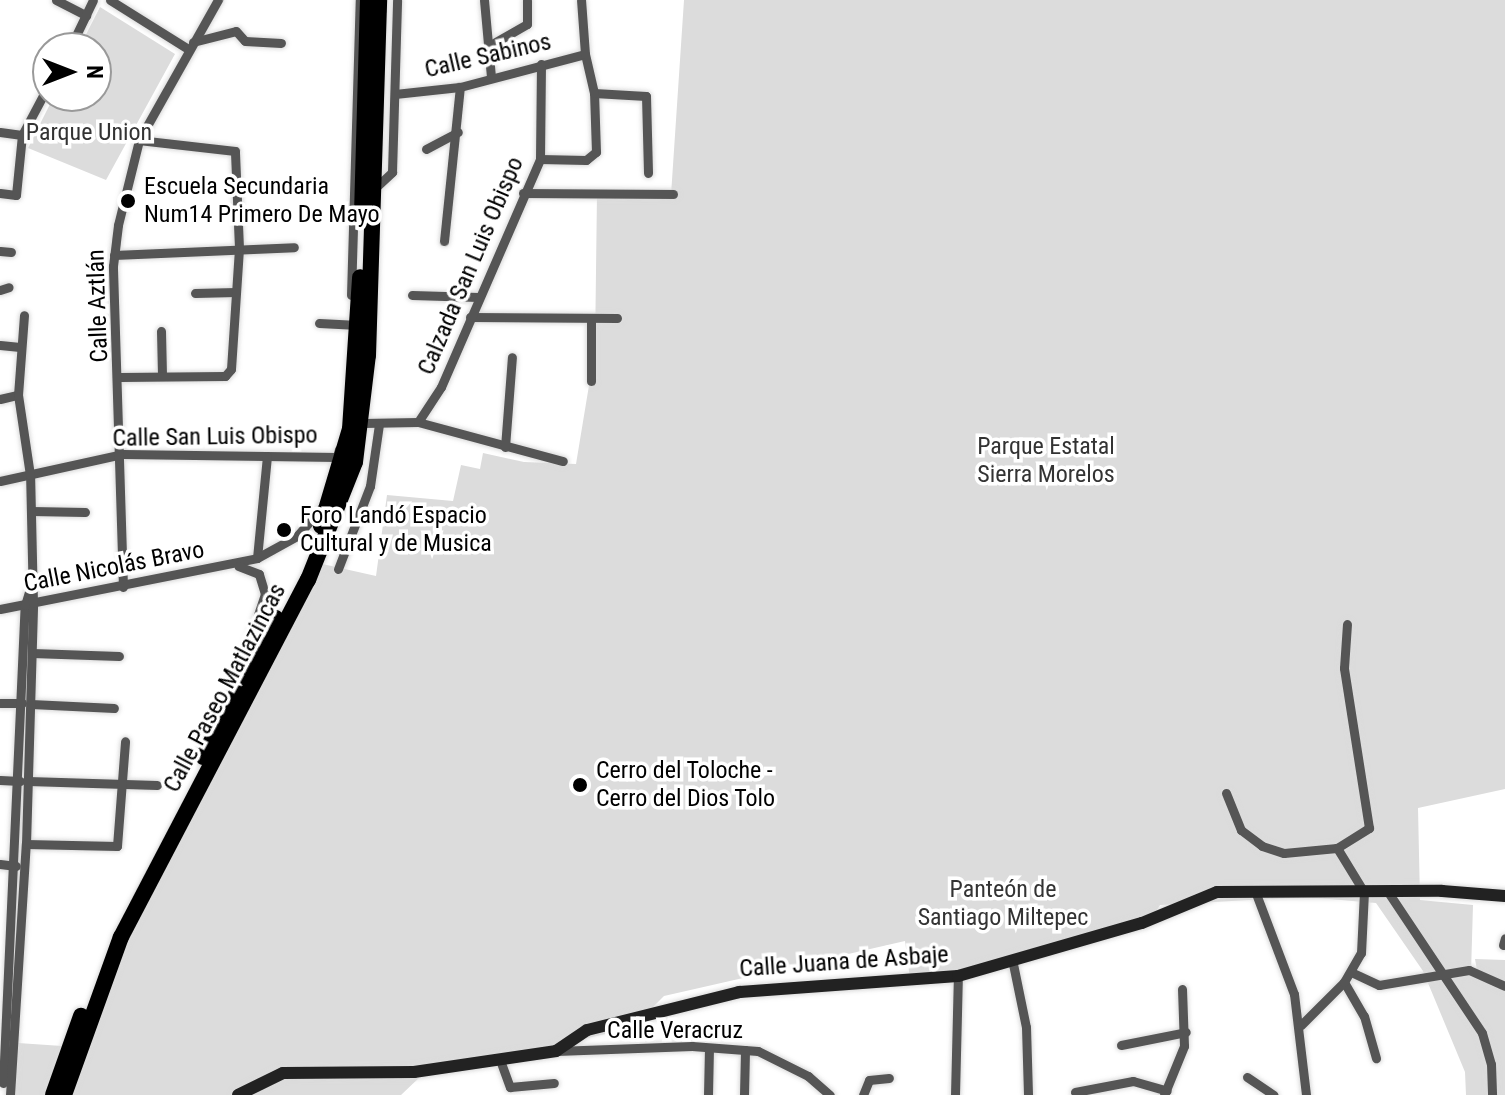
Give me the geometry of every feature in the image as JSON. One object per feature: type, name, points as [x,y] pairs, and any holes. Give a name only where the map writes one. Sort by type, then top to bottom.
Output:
[{"type":"highway","name":"Calle Paseo Matlazincas","points":[[53,1095],[114,928],[182,811],[321,555],[371,424],[365,281],[368,0]]},
{"type":"highway","name":"Calle Paseo Matlazincas","points":[[64,1095],[121,937],[227,710],[307,558],[333,493],[352,414],[354,325],[365,281],[374,189],[379,0]]},
{"type":"street","points":[[56,0],[86,15]]},
{"type":"street","points":[[78,32],[93,0]]},
{"type":"street","points":[[110,0],[190,46],[236,31],[242,39],[281,43]]},
{"type":"street","name":"Calle Aztlán","points":[[123,587],[123,454],[114,255],[139,140],[218,0]]},
{"type":"street","points":[[319,323],[354,325],[360,0]]},
{"type":"street","points":[[374,189],[392,172],[397,0]]},
{"type":"street","points":[[484,0],[491,77]]},
{"type":"street","points":[[487,47],[527,24],[527,0]]},
{"type":"street","name":"Calle Sabinos","points":[[395,94],[460,87],[585,54],[581,0]]},
{"type":"street","points":[[378,30],[397,16]]},
{"type":"street","points":[[540,159],[586,160],[596,147],[594,93],[585,54]]},
{"type":"street","name":"Calzada San Luis Obispo","points":[[418,422],[441,387],[540,159],[541,64]]},
{"type":"street","points":[[444,241],[458,132],[460,87]]},
{"type":"street","points":[[594,93],[646,96],[648,173]]},
{"type":"street","points":[[0,193],[16,195],[22,135],[34,112]]},
{"type":"street","points":[[0,132],[22,135]]},
{"type":"street","points":[[426,149],[458,132]]},
{"type":"street","points":[[120,377],[229,374],[236,292],[239,248],[235,152],[231,149],[139,140]]},
{"type":"street","points":[[523,193],[673,194]]},
{"type":"street","points":[[114,255],[294,247]]},
{"type":"street","points":[[0,251],[11,252]]},
{"type":"street","points":[[195,293],[236,292]]},
{"type":"street","points":[[412,295],[478,297]]},
{"type":"street","points":[[5,1083],[26,844],[24,781],[31,511],[30,475],[18,395],[24,315]]},
{"type":"street","points":[[470,317],[617,318]]},
{"type":"street","points":[[591,318],[591,381]]},
{"type":"street","name":"Calle San Luis Obispo","points":[[0,481],[123,454],[337,457],[346,409],[354,325]]},
{"type":"street","points":[[161,331],[162,376]]},
{"type":"street","points":[[0,345],[20,347]]},
{"type":"street","points":[[505,447],[512,357]]},
{"type":"street","points":[[0,399],[18,395]]},
{"type":"street","points":[[338,569],[370,486],[371,424],[418,422],[563,461]]},
{"type":"street","points":[[257,558],[267,456]]},
{"type":"street","name":"Calle Nicolás Bravo","points":[[0,609],[235,565],[257,558],[297,536],[333,493]]},
{"type":"street","points":[[31,511],[85,512]]},
{"type":"street","name":"Calle Nicolás Bravo","points":[[227,710],[265,594],[259,574],[235,565]]},
{"type":"street","points":[[26,704],[32,653],[29,604]]},
{"type":"street","points":[[1226,793],[1234,820],[1262,846],[1284,853],[1337,848],[1370,823],[1345,678],[1347,624]]},
{"type":"street","points":[[32,653],[119,656]]},
{"type":"street","points":[[0,703],[114,708]]},
{"type":"street","points":[[26,844],[115,847],[118,841],[125,741]]},
{"type":"street","points":[[0,780],[157,785]]},
{"type":"street","points":[[10,1095],[5,1083],[4,997],[13,929],[24,781]]},
{"type":"street","points":[[1301,1025],[1344,982],[1362,947],[1364,892],[1337,848]]},
{"type":"street","points":[[0,864],[16,866]]},
{"type":"street","points":[[1255,891],[1291,980],[1301,1025],[1306,1095]]},
{"type":"street","name":"Calle Juana de Asbaje","points":[[238,1095],[293,1072],[414,1072],[556,1051],[587,1030],[739,992],[958,976],[1142,923],[1210,894],[1255,891],[1505,896]]},
{"type":"street","points":[[1388,892],[1488,1046],[1492,1095]]},
{"type":"street","points":[[0,927],[13,929]]},
{"type":"street","points":[[1012,959],[1026,1027],[1028,1095]]},
{"type":"street","points":[[1351,972],[1379,985],[1441,971],[1479,972],[1505,986]]},
{"type":"street","points":[[955,1095],[958,976]]},
{"type":"street","points":[[1344,982],[1364,1016],[1376,1058]]},
{"type":"street","points":[[1075,1092],[1133,1081],[1165,1093],[1181,1062],[1186,1032],[1182,989]]},
{"type":"street","points":[[1121,1045],[1186,1032]]},
{"type":"street","points":[[708,1095],[709,1048]]},
{"type":"street","points":[[744,1095],[745,1050]]},
{"type":"street","name":"Calle Veracruz","points":[[556,1051],[745,1050],[794,1067],[830,1095]]},
{"type":"street","points":[[500,1060],[510,1087],[554,1083]]},
{"type":"street","points":[[1247,1077],[1274,1095]]},
{"type":"street","points":[[863,1095],[869,1080],[889,1078]]},
{"type":"green space","name":"Parque Estatal Sierra Morelos","points":[[684,0],[1505,0],[1505,789],[1418,808],[1420,900],[1473,905],[1471,973],[1478,976],[1475,959],[1505,960],[1505,1095],[1466,1095],[1465,1072],[1423,971],[1376,903],[1306,897],[1160,905],[1151,920],[982,966],[910,979],[905,941],[664,996],[632,1028],[422,1075],[401,1095],[56,1095],[132,897],[309,561],[376,576],[387,495],[453,501],[461,465],[480,469],[483,453],[524,462],[576,464],[595,349],[597,193],[671,195]]},
{"type":"green space","name":"Parque Union","points":[[100,7],[175,54],[106,180],[28,148],[46,112],[112,112],[112,32],[87,32]]},
{"type":"green space","points":[[18,1043],[62,1046],[45,1095],[15,1095]]},
{"type":"place","name":"Escuela Secundaria Num14 Primero De Mayo","points":[[128,201]]},
{"type":"place","name":"Foro Landó Espacio Cultural y de Musica","points":[[284,530]]},
{"type":"place","name":"Cerro del Toloche - Cerro del Dios Tolo","points":[[580,785]]},
{"type":"park label","name":"Panteón de Santiago Miltepec","points":[[1003,904]]}]
